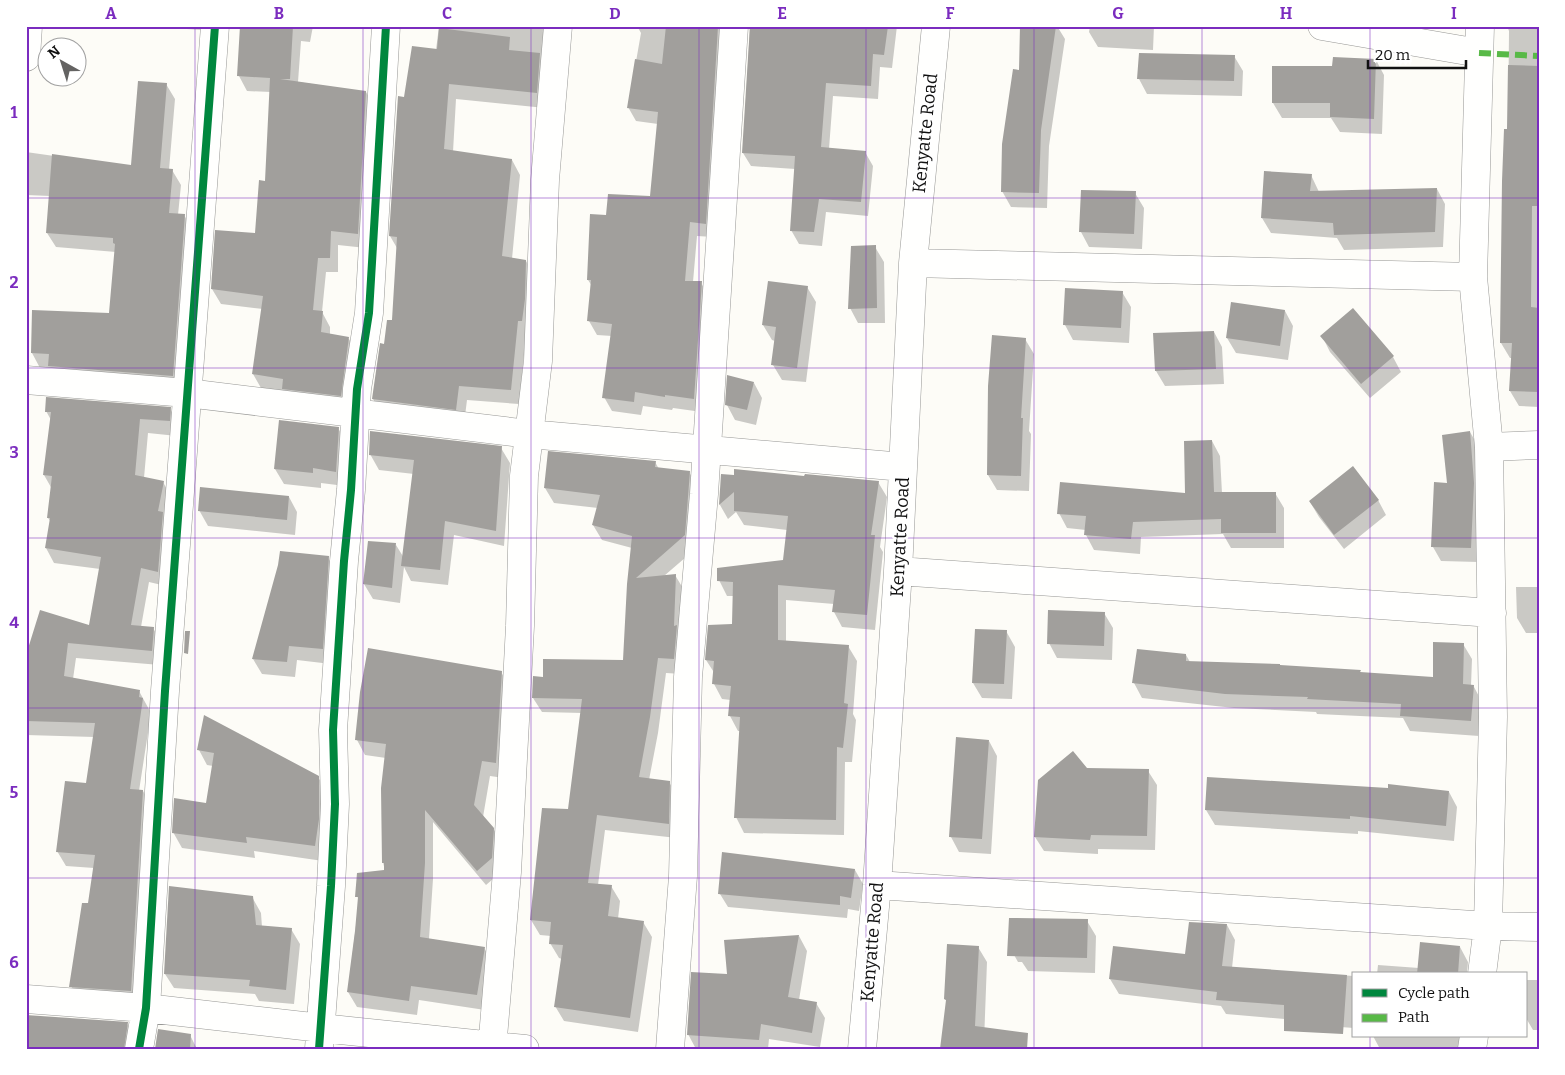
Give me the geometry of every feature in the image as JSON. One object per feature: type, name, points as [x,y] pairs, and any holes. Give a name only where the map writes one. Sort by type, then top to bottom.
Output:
[{"type":"street","points":[[26,57],[28,26]]},
{"type":"street","points":[[139,1049],[146,1008],[165,691],[215,26]]},
{"type":"street","points":[[320,1039],[335,804],[334,730],[344,561],[351,490],[357,389],[369,312],[386,26]]},
{"type":"street","points":[[492,1047],[507,872],[520,626],[524,476],[538,361],[545,180],[558,26]]},
{"type":"street","points":[[670,1049],[683,876],[688,677],[704,494],[734,26]]},
{"type":"street","name":"Kenyatte Road","points":[[862,1049],[878,885],[898,571],[912,263],[936,26]]},
{"type":"street","points":[[1322,26],[1480,39],[1473,276],[1489,447],[1493,717],[1488,926],[1482,972]]},
{"type":"street","points":[[912,263],[1473,276]]},
{"type":"street","points":[[26,380],[187,393],[529,434],[903,467]]},
{"type":"street","points":[[1489,447],[1539,445]]},
{"type":"street","points":[[898,571],[1492,613]]},
{"type":"street","points":[[878,885],[1488,926],[1539,927]]},
{"type":"street","points":[[26,999],[146,1008],[320,1039],[525,1049]]},
{"type":"building","points":[[240,26],[293,26],[290,79],[280,79],[366,91],[358,234],[331,231],[330,258],[318,258],[313,310],[323,311],[321,332],[349,337],[341,396],[282,389],[283,379],[252,374],[263,296],[211,289],[215,230],[255,233],[259,180],[265,181],[270,78],[237,76]]},
{"type":"building","points":[[666,26],[718,26],[706,224],[690,222],[685,281],[702,281],[694,399],[635,392],[634,402],[602,398],[612,324],[587,321],[591,280],[587,280],[590,214],[606,215],[608,194],[650,196],[658,112],[627,108],[635,59],[662,64]]},
{"type":"building","points":[[750,26],[888,26],[884,55],[873,54],[871,86],[826,83],[821,147],[866,151],[861,202],[819,199],[814,232],[790,231],[795,156],[742,153]]},
{"type":"building","points":[[1020,26],[1056,26],[1041,130],[1039,193],[1001,192],[1002,144],[1013,69],[1019,70]]},
{"type":"building","points":[[439,28],[510,37],[509,50],[540,53],[537,93],[449,84],[444,149],[512,159],[502,256],[526,260],[525,299],[522,321],[518,321],[511,390],[459,386],[456,410],[372,399],[380,343],[384,344],[387,320],[392,320],[397,237],[389,236],[398,96],[404,97],[412,46],[437,49]]},
{"type":"building","points":[[1139,53],[1235,55],[1234,81],[1137,79]]},
{"type":"building","points":[[1333,57],[1376,59],[1374,119],[1330,117],[1330,103],[1272,103],[1272,66],[1332,66]]},
{"type":"building","points":[[1508,65],[1539,66],[1539,206],[1532,206],[1531,307],[1539,308],[1539,392],[1509,391],[1512,343],[1500,343],[1502,181],[1504,129],[1507,129]]},
{"type":"building","points":[[138,81],[167,83],[160,168],[173,169],[169,213],[185,214],[173,376],[48,366],[49,354],[31,353],[32,310],[109,313],[115,244],[113,243],[113,238],[46,233],[52,154],[131,165]]},
{"type":"building","points":[[1264,171],[1312,174],[1310,191],[1437,188],[1435,232],[1334,235],[1333,223],[1261,218]]},
{"type":"building","points":[[1081,190],[1136,191],[1134,234],[1079,232]]},
{"type":"building","points":[[876,245],[877,308],[848,309],[851,246]]},
{"type":"building","points":[[768,281],[808,286],[797,368],[771,365],[776,327],[762,325]]},
{"type":"building","points":[[1065,288],[1123,291],[1121,328],[1063,325]]},
{"type":"building","points":[[1231,302],[1285,310],[1280,346],[1226,338]]},
{"type":"building","points":[[1353,308],[1394,356],[1361,384],[1320,336]]},
{"type":"building","points":[[1214,331],[1216,369],[1155,371],[1153,333]]},
{"type":"building","points":[[992,335],[1026,338],[1021,418],[1023,418],[1021,476],[987,475],[988,386]]},
{"type":"building","points":[[727,375],[754,382],[747,410],[725,405]]},
{"type":"building","points":[[46,397],[171,407],[170,421],[140,419],[135,475],[164,481],[158,511],[163,512],[158,572],[141,568],[131,625],[154,627],[152,651],[68,643],[64,676],[140,690],[139,697],[143,698],[130,789],[143,790],[131,991],[69,987],[82,903],[88,903],[95,855],[56,852],[65,781],[86,783],[95,723],[26,721],[26,655],[40,610],[89,625],[101,557],[45,548],[50,518],[47,518],[52,476],[43,475],[51,412],[45,412]]},
{"type":"building","points":[[279,420],[339,427],[336,472],[313,468],[313,473],[274,469]]},
{"type":"building","points":[[370,431],[502,446],[496,531],[445,521],[440,570],[401,566],[414,460],[369,455]]},
{"type":"building","points":[[1470,431],[1474,483],[1471,548],[1431,547],[1434,482],[1447,483],[1442,435]]},
{"type":"building","points":[[1212,440],[1214,492],[1276,492],[1276,533],[1221,533],[1221,519],[1133,522],[1131,539],[1084,535],[1086,516],[1057,514],[1060,482],[1185,493],[1184,441]]},
{"type":"building","points":[[548,451],[656,461],[655,467],[690,471],[685,535],[636,578],[676,574],[674,626],[677,625],[674,659],[658,658],[639,777],[670,781],[669,824],[597,815],[588,883],[612,885],[608,916],[644,921],[630,1018],[554,1007],[563,945],[549,944],[551,922],[530,920],[542,808],[568,809],[582,699],[532,698],[533,676],[543,677],[543,659],[623,660],[627,584],[632,536],[592,525],[600,495],[544,488]]},
{"type":"building","points":[[1353,466],[1379,500],[1334,535],[1309,501]]},
{"type":"building","points":[[734,469],[879,481],[871,535],[875,535],[867,615],[832,612],[835,590],[778,585],[778,640],[849,645],[844,703],[848,704],[843,748],[837,747],[836,820],[734,818],[740,717],[728,716],[731,686],[712,684],[714,661],[705,660],[708,625],[732,624],[733,582],[717,581],[717,568],[783,560],[788,516],[734,511],[734,492],[719,505],[721,474],[734,475]]},
{"type":"building","points":[[200,487],[289,496],[287,520],[198,511]]},
{"type":"building","points":[[368,541],[396,543],[392,588],[363,584]]},
{"type":"building","points":[[280,551],[329,556],[323,649],[289,646],[287,662],[252,659],[278,565]]},
{"type":"building","points":[[1048,610],[1105,612],[1104,646],[1047,644]]},
{"type":"building","points":[[975,629],[1007,630],[1004,684],[972,683]]},
{"type":"building","points":[[185,631],[190,631],[188,654],[184,653]]},
{"type":"building","points":[[1433,642],[1464,643],[1463,684],[1474,685],[1471,721],[1400,716],[1401,704],[1307,699],[1308,697],[1225,694],[1132,683],[1137,649],[1186,654],[1186,661],[1280,664],[1433,677]]},
{"type":"building","points":[[368,648],[502,671],[496,763],[482,761],[474,805],[494,828],[492,858],[477,871],[425,810],[425,863],[420,937],[485,947],[477,995],[411,986],[409,1001],[347,992],[358,897],[355,897],[357,873],[384,870],[384,863],[382,863],[381,788],[386,744],[355,740],[360,692]]},
{"type":"building","points":[[204,715],[319,776],[319,819],[315,846],[246,837],[247,843],[172,833],[174,798],[206,803],[214,753],[197,750]]},
{"type":"building","points":[[956,737],[989,740],[982,839],[949,837]]},
{"type":"building","points":[[1073,751],[1087,768],[1149,769],[1147,836],[1091,835],[1090,840],[1034,837],[1038,780]]},
{"type":"building","points":[[1207,777],[1388,788],[1388,784],[1449,791],[1446,826],[1350,816],[1350,819],[1205,810]]},
{"type":"building","points":[[722,852],[855,869],[851,898],[840,896],[840,905],[718,894]]},
{"type":"building","points":[[169,886],[253,896],[256,925],[292,928],[286,990],[249,986],[250,980],[164,974]]},
{"type":"building","points":[[1009,918],[1088,919],[1087,958],[1007,956]]},
{"type":"building","points":[[1189,922],[1227,924],[1222,966],[1347,975],[1343,1034],[1284,1031],[1284,1005],[1216,1000],[1217,992],[1109,979],[1113,946],[1185,954]]},
{"type":"building","points":[[799,935],[788,997],[817,1002],[812,1033],[761,1024],[759,1040],[687,1035],[691,972],[727,974],[724,940]]},
{"type":"building","points":[[1420,942],[1460,946],[1458,972],[1417,972]]},
{"type":"building","points":[[947,944],[979,946],[975,1026],[1028,1033],[1027,1049],[940,1049],[946,1000],[944,999]]},
{"type":"building","points":[[26,1015],[128,1022],[124,1049],[26,1049]]},
{"type":"building","points":[[158,1029],[191,1034],[190,1049],[155,1049]]},
{"type":"marked path","points":[[1479,53],[1539,56]]},
{"type":"cycle path","points":[[139,1049],[146,1008],[165,691],[215,26]]},
{"type":"cycle path","points":[[319,1049],[331,886],[335,804],[333,730],[344,561],[351,490],[357,389],[369,313],[386,26]]}]
